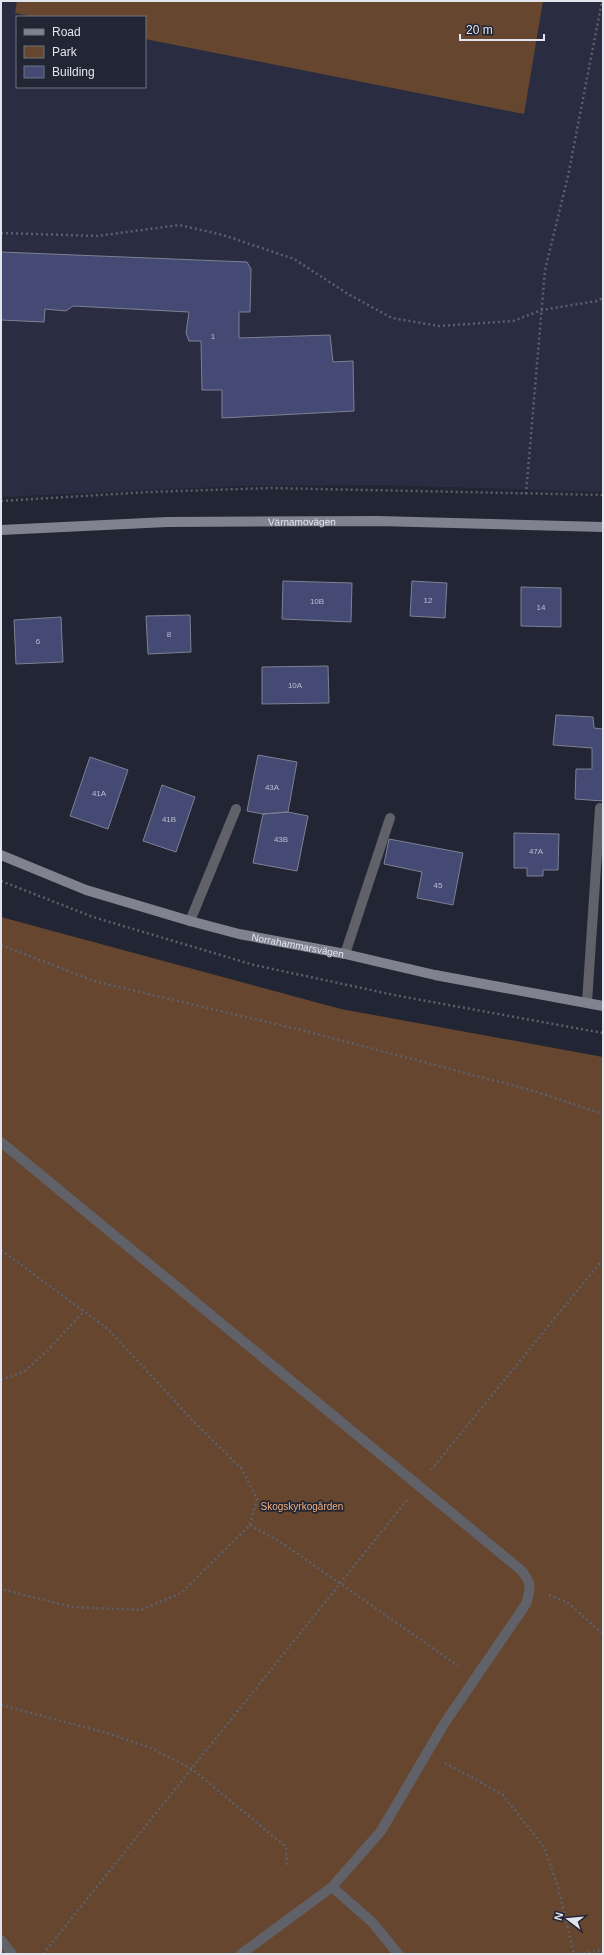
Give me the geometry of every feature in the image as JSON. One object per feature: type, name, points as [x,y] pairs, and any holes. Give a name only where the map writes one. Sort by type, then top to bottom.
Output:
[{"type":"street","name":"Värnamovägen","points":[[1,530],[183,522],[378,521],[603,528]]},
{"type":"street","name":"Norrahammarsvägen","points":[[1,855],[86,890],[190,922],[239,934],[345,954],[435,975],[603,1006]]},
{"type":"lane","points":[[587,1002],[600,808]]},
{"type":"lane","points":[[190,922],[236,809]]},
{"type":"lane","points":[[345,954],[390,818]]},
{"type":"lane","points":[[1,1142],[521,1570],[528,1578],[530,1589],[526,1604],[474,1677],[381,1831],[332,1887],[240,1954]]},
{"type":"lane","points":[[332,1887],[373,1923],[398,1954]]},
{"type":"lane","points":[[1,1940],[12,1954]]},
{"type":"path","points":[[526,494],[545,270],[568,176],[602,1]]},
{"type":"path","points":[[1,233],[97,236],[179,225],[223,235],[294,259],[348,294],[392,318],[439,326],[513,321],[542,310],[597,301],[603,298]]},
{"type":"path","points":[[1,501],[149,492],[271,488],[603,496]]},
{"type":"path","points":[[1,881],[93,917],[254,965],[398,996],[603,1033]]},
{"type":"path","points":[[1,946],[94,981],[309,1032],[534,1091],[603,1114]]},
{"type":"path","points":[[1,1250],[108,1329],[194,1422],[242,1469],[257,1498],[250,1525],[181,1593],[141,1610],[72,1607],[1,1589]]},
{"type":"path","points":[[43,1954],[341,1582],[603,1259]]},
{"type":"path","points":[[1,1380],[25,1371],[49,1349],[84,1311]]},
{"type":"path","points":[[250,1525],[282,1543],[341,1582],[474,1677]]},
{"type":"path","points":[[530,1589],[567,1602],[603,1634]]},
{"type":"path","points":[[1,1705],[107,1732],[151,1748],[192,1769],[286,1847],[287,1866]]},
{"type":"path","points":[[427,1753],[502,1794],[544,1847],[558,1886],[574,1954]]},
{"type":"path","points":[[578,1954],[603,1950]]},
{"type":"shaded area","points":[[1,1],[603,1],[603,492],[382,485],[240,486],[1,497]]},
{"type":"green space","points":[[17,1],[543,1],[524,114],[146,39],[146,16],[28,16],[15,13]]},
{"type":"green space","name":"Skogskyrkogården","points":[[1,917],[341,1009],[603,1057],[603,1954],[1,1954]]},
{"type":"building","points":[[1,252],[247,262],[251,269],[250,312],[239,312],[239,338],[330,335],[333,362],[353,361],[354,411],[222,418],[222,390],[202,390],[201,341],[189,341],[186,333],[189,312],[73,306],[66,311],[45,309],[44,322],[1,320]]},
{"type":"building","points":[[283,581],[352,583],[351,622],[282,619]]},
{"type":"building","points":[[412,581],[447,583],[445,618],[410,616]]},
{"type":"building","points":[[521,587],[561,588],[561,627],[521,626]]},
{"type":"building","points":[[190,615],[191,652],[148,654],[146,616]]},
{"type":"building","points":[[61,617],[63,662],[16,664],[14,620]]},
{"type":"building","points":[[328,666],[329,703],[262,704],[262,667]]},
{"type":"building","points":[[556,715],[593,717],[594,728],[603,729],[603,801],[575,799],[576,769],[592,769],[592,748],[553,745]]},
{"type":"building","points":[[258,755],[297,762],[288,812],[263,814],[247,811]]},
{"type":"building","points":[[90,757],[128,770],[108,829],[70,816]]},
{"type":"building","points":[[162,785],[195,797],[176,852],[143,841]]},
{"type":"building","points":[[288,812],[308,816],[297,871],[253,863],[263,814]]},
{"type":"building","points":[[514,833],[559,834],[558,870],[543,870],[543,876],[527,876],[527,868],[514,868]]},
{"type":"building","points":[[389,839],[463,853],[453,905],[417,898],[422,872],[384,864]]}]
